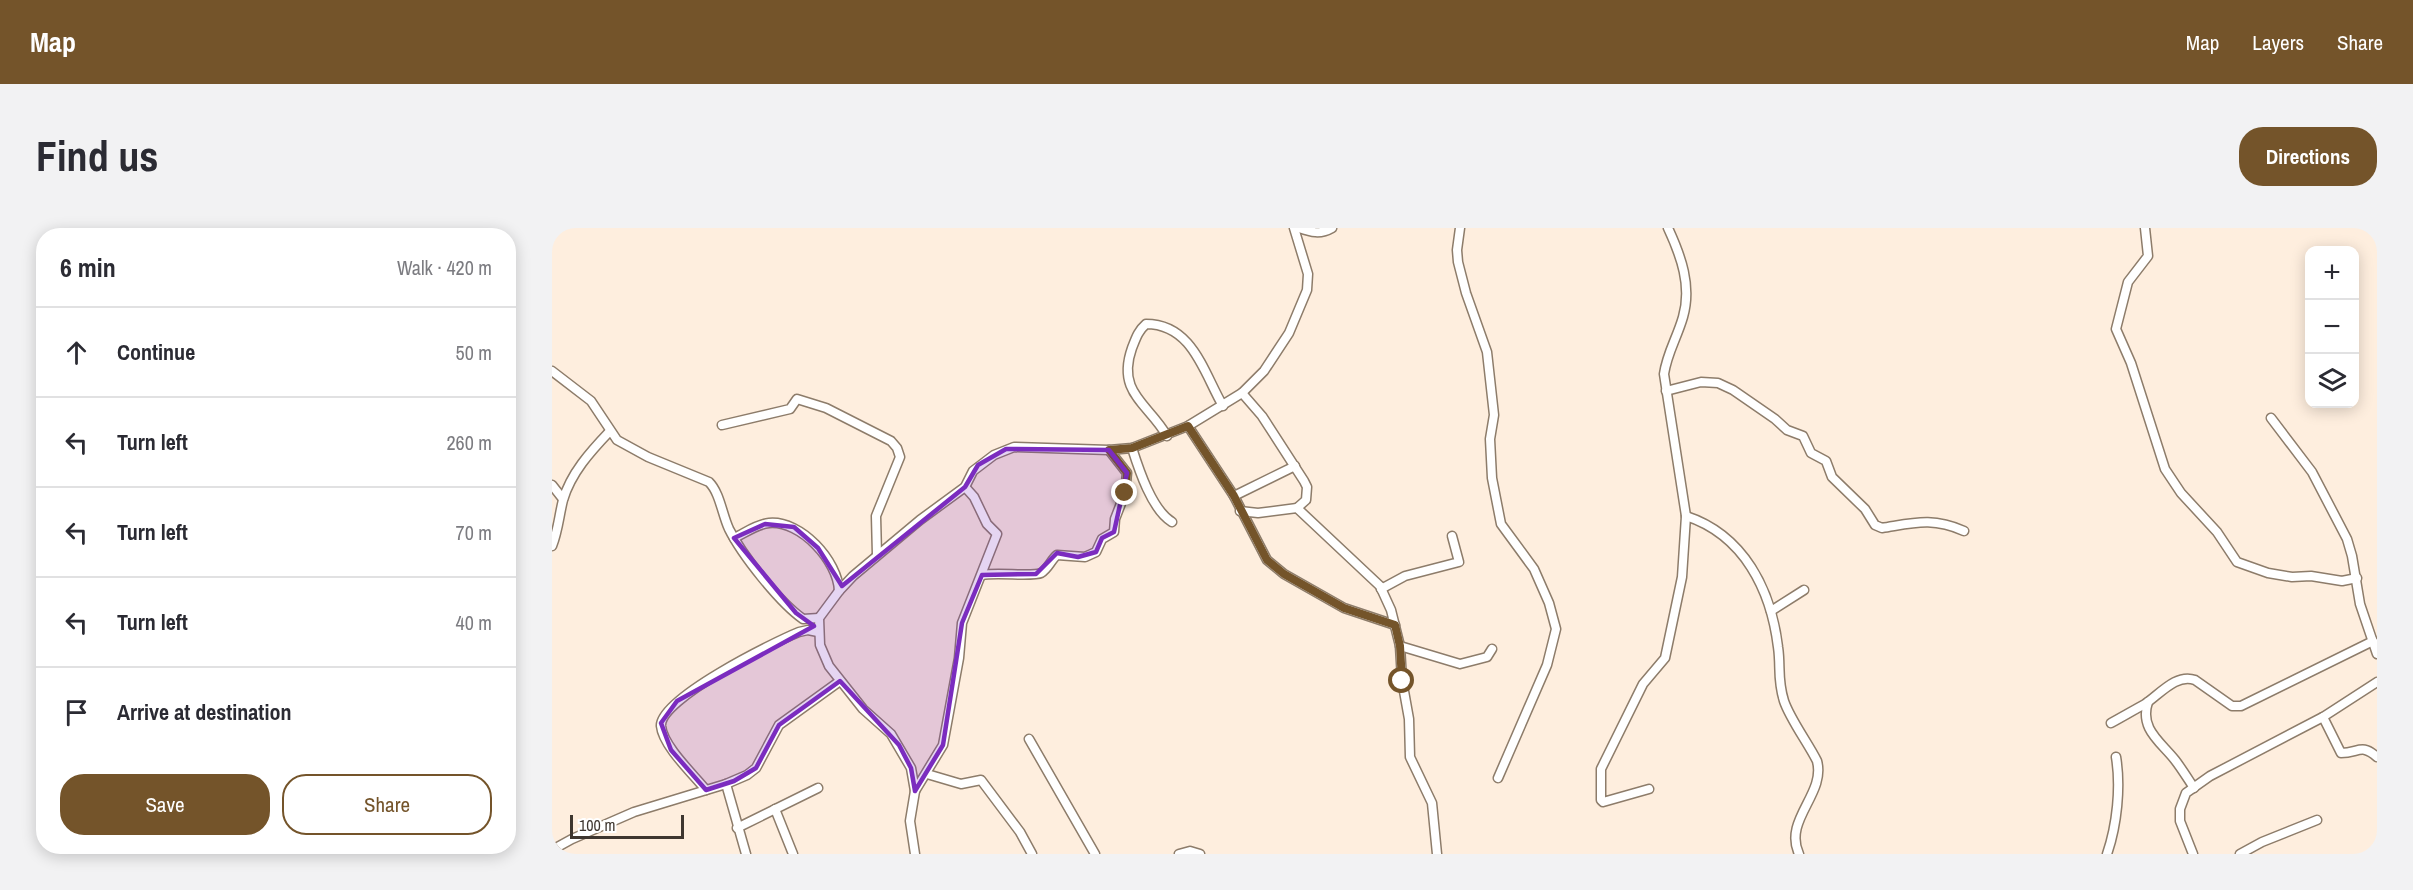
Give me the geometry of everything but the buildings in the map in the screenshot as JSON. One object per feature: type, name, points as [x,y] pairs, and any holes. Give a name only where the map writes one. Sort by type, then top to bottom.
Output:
[{"type":"street","points":[[915,854],[910,821],[915,791],[911,768],[891,734],[863,709],[824,657],[818,632],[819,618],[839,591],[877,555],[965,487],[978,465],[1006,449],[1025,447],[1109,450],[1132,448],[1188,426],[1242,393],[1264,371],[1289,333],[1304,297],[1308,274],[1296,228],[1321,233],[1332,228]]},
{"type":"street","points":[[1460,228],[1456,250],[1458,262],[1466,293],[1487,352],[1494,415],[1490,439],[1492,478],[1501,524],[1534,569],[1549,603],[1556,629],[1547,665],[1498,778]]},
{"type":"street","points":[[1648,789],[1603,802],[1600,772],[1643,684],[1665,658],[1682,577],[1686,516],[1664,374],[1667,356],[1683,317],[1686,283],[1681,258],[1668,228]]},
{"type":"street","points":[[2145,228],[2148,256],[2128,282],[2116,330],[2131,363],[2165,468],[2181,493],[2217,532],[2239,563],[2268,573],[2292,577],[2312,576],[2342,581],[2357,578]]},
{"type":"street","points":[[1167,436],[1134,393],[1128,378],[1130,356],[1139,330],[1146,324],[1160,326],[1186,339],[1199,358],[1223,406]]},
{"type":"street","points":[[552,371],[591,401],[617,440],[633,450],[709,482],[715,490],[734,538],[783,602],[803,619],[819,618]]},
{"type":"street","points":[[1666,391],[1709,381],[1718,382],[1733,390],[1787,430],[1803,436],[1811,453],[1826,461],[1831,476],[1865,509],[1878,526],[1925,521],[1946,524],[1964,531]]},
{"type":"street","points":[[1240,511],[1258,513],[1297,508],[1306,500],[1308,494],[1307,487],[1295,466],[1262,416],[1242,393]]},
{"type":"street","points":[[722,425],[790,409],[796,399],[826,408],[891,441],[900,457],[876,516],[877,555]]},
{"type":"street","points":[[2271,418],[2301,455],[2327,498],[2350,549],[2360,604],[2377,654]]},
{"type":"street","points":[[1188,426],[1234,496],[1263,554],[1284,574],[1344,608],[1395,625]]},
{"type":"street","points":[[552,546],[563,499],[579,466],[610,431]]},
{"type":"street","points":[[1132,448],[1162,514],[1172,522]]},
{"type":"street","points":[[982,575],[1000,572],[1036,574],[1047,568],[1057,555],[1085,557],[1096,552],[1102,539],[1114,532],[1115,519],[1127,484],[1127,473],[1109,450]]},
{"type":"street","points":[[1234,496],[1295,466]]},
{"type":"street","points":[[552,485],[563,499]]},
{"type":"street","points":[[915,791],[940,753],[945,738],[959,658],[962,623],[997,534],[987,524],[974,497],[965,487]]},
{"type":"street","points":[[1297,508],[1381,588],[1400,646],[1402,681],[1409,719],[1410,757],[1432,803],[1437,854]]},
{"type":"street","points":[[1686,516],[1709,526],[1742,554],[1760,581],[1771,611],[1779,649],[1778,676],[1784,699],[1817,761],[1819,772],[1798,822],[1794,839],[1799,854]]},
{"type":"street","points":[[734,538],[765,524],[777,523],[794,528],[807,536],[828,563],[837,579],[839,591]]},
{"type":"street","points":[[1381,588],[1406,576],[1436,566],[1459,562],[1452,536]]},
{"type":"street","points":[[1771,611],[1804,590]]},
{"type":"street","points":[[706,790],[665,741],[661,723],[664,716],[686,693],[735,665],[799,632],[808,630],[818,632]]},
{"type":"street","points":[[2111,723],[2148,702],[2164,688],[2188,678],[2195,680],[2232,706],[2241,706],[2373,641]]},
{"type":"street","points":[[1400,646],[1460,664],[1486,657],[1492,649]]},
{"type":"street","points":[[552,850],[634,812],[726,784],[747,775],[756,768],[779,725],[840,681]]},
{"type":"street","points":[[2193,854],[2183,831],[2180,815],[2183,798],[2223,768],[2323,717],[2377,682]]},
{"type":"street","points":[[2148,702],[2145,712],[2150,729],[2194,788]]},
{"type":"street","points":[[2323,717],[2342,753],[2361,748],[2369,750],[2377,757]]},
{"type":"street","points":[[1029,739],[1095,854]]},
{"type":"street","points":[[2107,854],[2113,831],[2119,780],[2116,757]]},
{"type":"street","points":[[927,774],[961,784],[981,780],[1020,831],[1032,854]]},
{"type":"street","points":[[726,784],[746,854]]},
{"type":"street","points":[[737,828],[818,788]]},
{"type":"street","points":[[775,809],[793,854]]},
{"type":"street","points":[[2240,854],[2262,842],[2317,820]]},
{"type":"street","points":[[1179,854],[1190,851],[1200,854]]},
{"type":"highlighted area","points":[[1006,449],[1109,450],[1127,473],[1114,532],[1102,538],[1096,552],[1078,557],[1057,553],[1036,574],[982,575],[962,623],[943,745],[915,791],[911,768],[899,745],[840,681],[779,725],[756,768],[734,781],[706,790],[671,750],[661,723],[677,701],[814,626],[796,613],[734,538],[765,524],[794,527],[818,548],[842,586],[965,487],[978,465]]},
{"type":"route","points":[[1125,493],[1127,473],[1109,450],[1146,444],[1188,426],[1234,496],[1263,554],[1273,566],[1344,608],[1395,625],[1400,646],[1402,681]]}]
